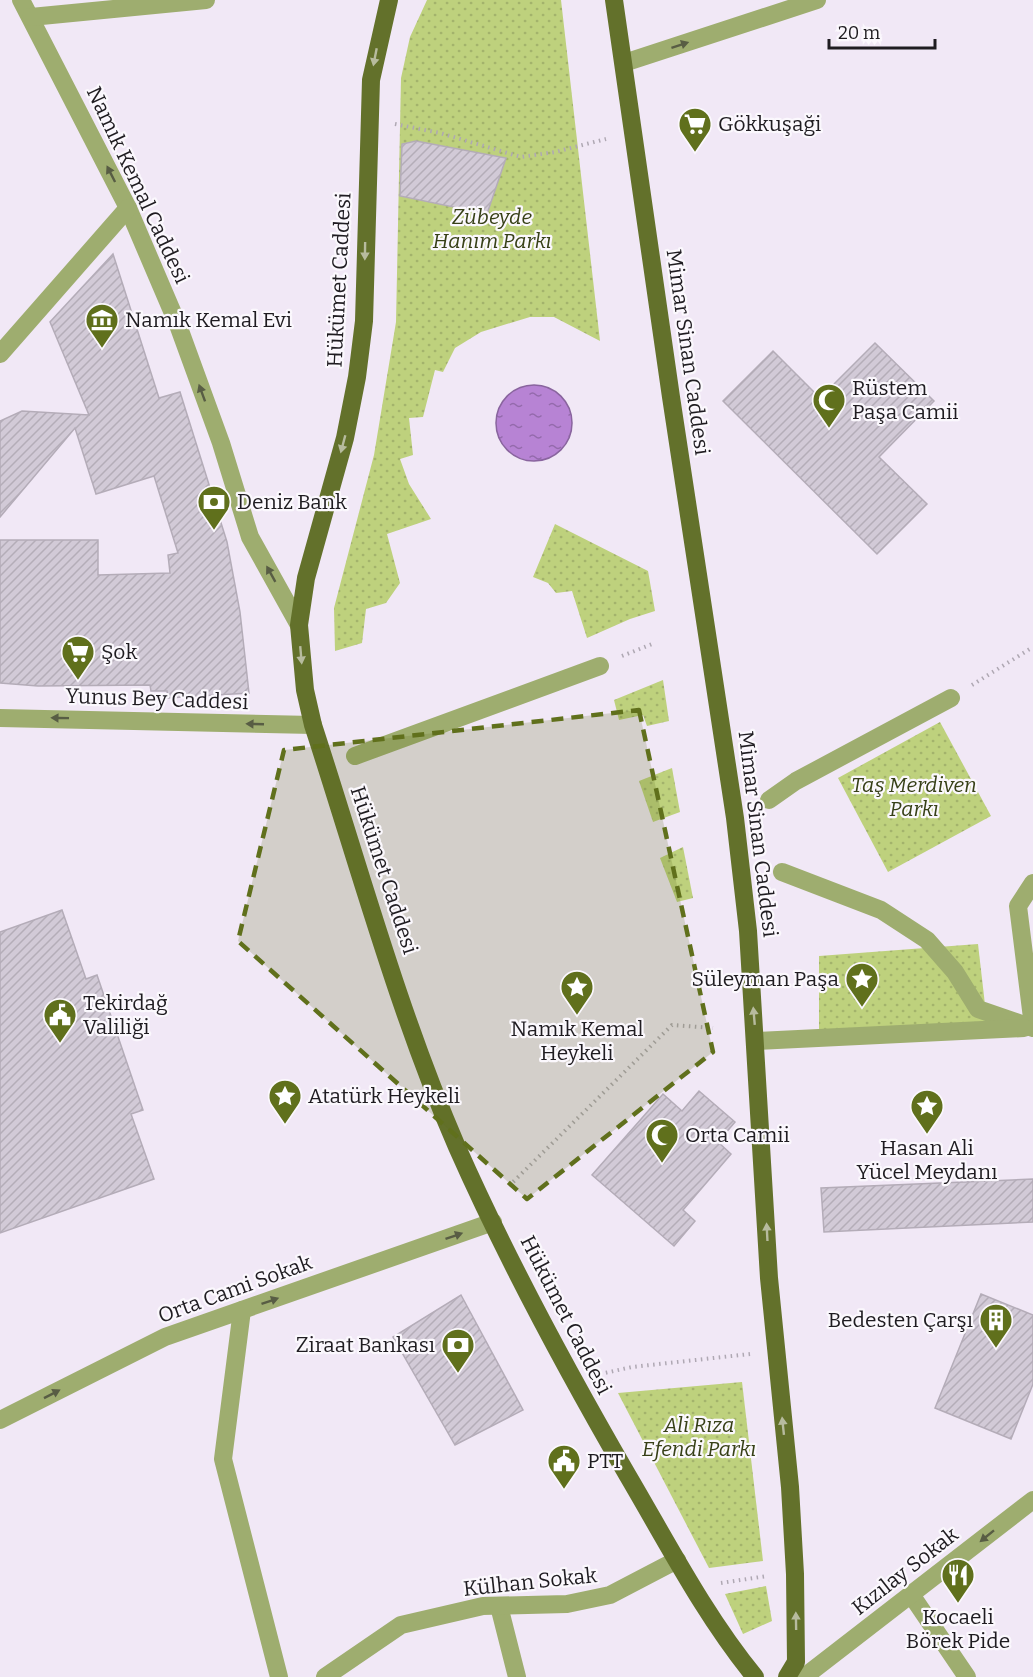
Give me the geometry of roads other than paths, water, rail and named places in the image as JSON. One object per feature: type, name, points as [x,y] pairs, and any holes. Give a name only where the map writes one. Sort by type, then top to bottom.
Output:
[{"type":"main road","name":"Hükümet Caddesi","points":[[389,0],[371,80],[368,118],[364,321],[357,377],[345,438],[306,578],[299,626],[305,690],[313,725],[404,1005],[457,1146],[573,1382],[729,1645],[755,1677]]},
{"type":"main road","name":"Mimar Sinan Caddesi","points":[[614,0],[735,818],[748,931],[775,1351],[789,1487],[797,1624],[795,1662],[787,1677]]},
{"type":"street","name":"Namık Kemal Caddesi","points":[[21,0],[128,208],[178,325],[221,443],[250,537],[299,626]]},
{"type":"street","points":[[32,18],[206,0]]},
{"type":"street","points":[[624,63],[817,0]]},
{"type":"street","points":[[0,354],[128,208]]},
{"type":"street","points":[[356,756],[600,666]]},
{"type":"street","points":[[769,800],[796,781],[951,698]]},
{"type":"street","name":"Yunus Bey Caddesi","points":[[0,718],[313,725]]},
{"type":"street","points":[[782,872],[881,910],[927,940],[955,972],[978,1009],[1033,1027]]},
{"type":"street","points":[[1033,883],[1018,906],[1033,1027]]},
{"type":"street","points":[[756,1041],[1033,1027]]},
{"type":"street","name":"Orta Cami Sokak","points":[[0,1420],[165,1337],[493,1222]]},
{"type":"street","points":[[242,1310],[223,1459],[279,1677]]},
{"type":"street","name":"Kızılay Sokak","points":[[804,1677],[912,1596],[1033,1500]]},
{"type":"street","name":"Külhan Sokak","points":[[325,1677],[401,1625],[483,1606],[567,1604],[610,1595],[677,1560]]},
{"type":"street","points":[[912,1596],[967,1677]]},
{"type":"street","points":[[499,1606],[517,1677]]},
{"type":"water","points":[[534,385],[548,388],[561,396],[569,409],[572,423],[569,437],[561,450],[548,458],[534,461],[520,458],[507,450],[499,437],[496,423],[499,409],[507,396],[520,388]]},
{"type":"place","name":"Gökkuşaği","points":[[695,153]]},
{"type":"place","name":"Namık Kemal Evi","points":[[102,349]]},
{"type":"place","name":"Rüstem Paşa Camii","points":[[829,429]]},
{"type":"place","name":"Deniz Bank","points":[[214,531]]},
{"type":"place","name":"Şok","points":[[78,681]]},
{"type":"place","name":"Süleyman Paşa","points":[[862,1008]]},
{"type":"place","name":"Namık Kemal Heykeli","points":[[577,1016]]},
{"type":"place","name":"Tekirdağ Valiliği","points":[[60,1044]]},
{"type":"place","name":"Atatürk Heykeli","points":[[285,1125]]},
{"type":"place","name":"Hasan Ali Yücel Meydanı","points":[[927,1135]]},
{"type":"place","name":"Orta Camii","points":[[662,1164]]},
{"type":"place","name":"Bedesten Çarşı","points":[[996,1349]]},
{"type":"place","name":"Ziraat Bankası","points":[[458,1374]]},
{"type":"place","name":"PTT","points":[[564,1490]]},
{"type":"place","name":"Kocaeli Börek Pide","points":[[958,1604]]},
{"type":"park label","name":"Zübeyde Hanım Parkı","points":[[492,229]]},
{"type":"park label","name":"Taş Merdiven Parkı","points":[[914,797]]},
{"type":"park label","name":"Ali Rıza Efendi Parkı","points":[[699,1437]]}]
